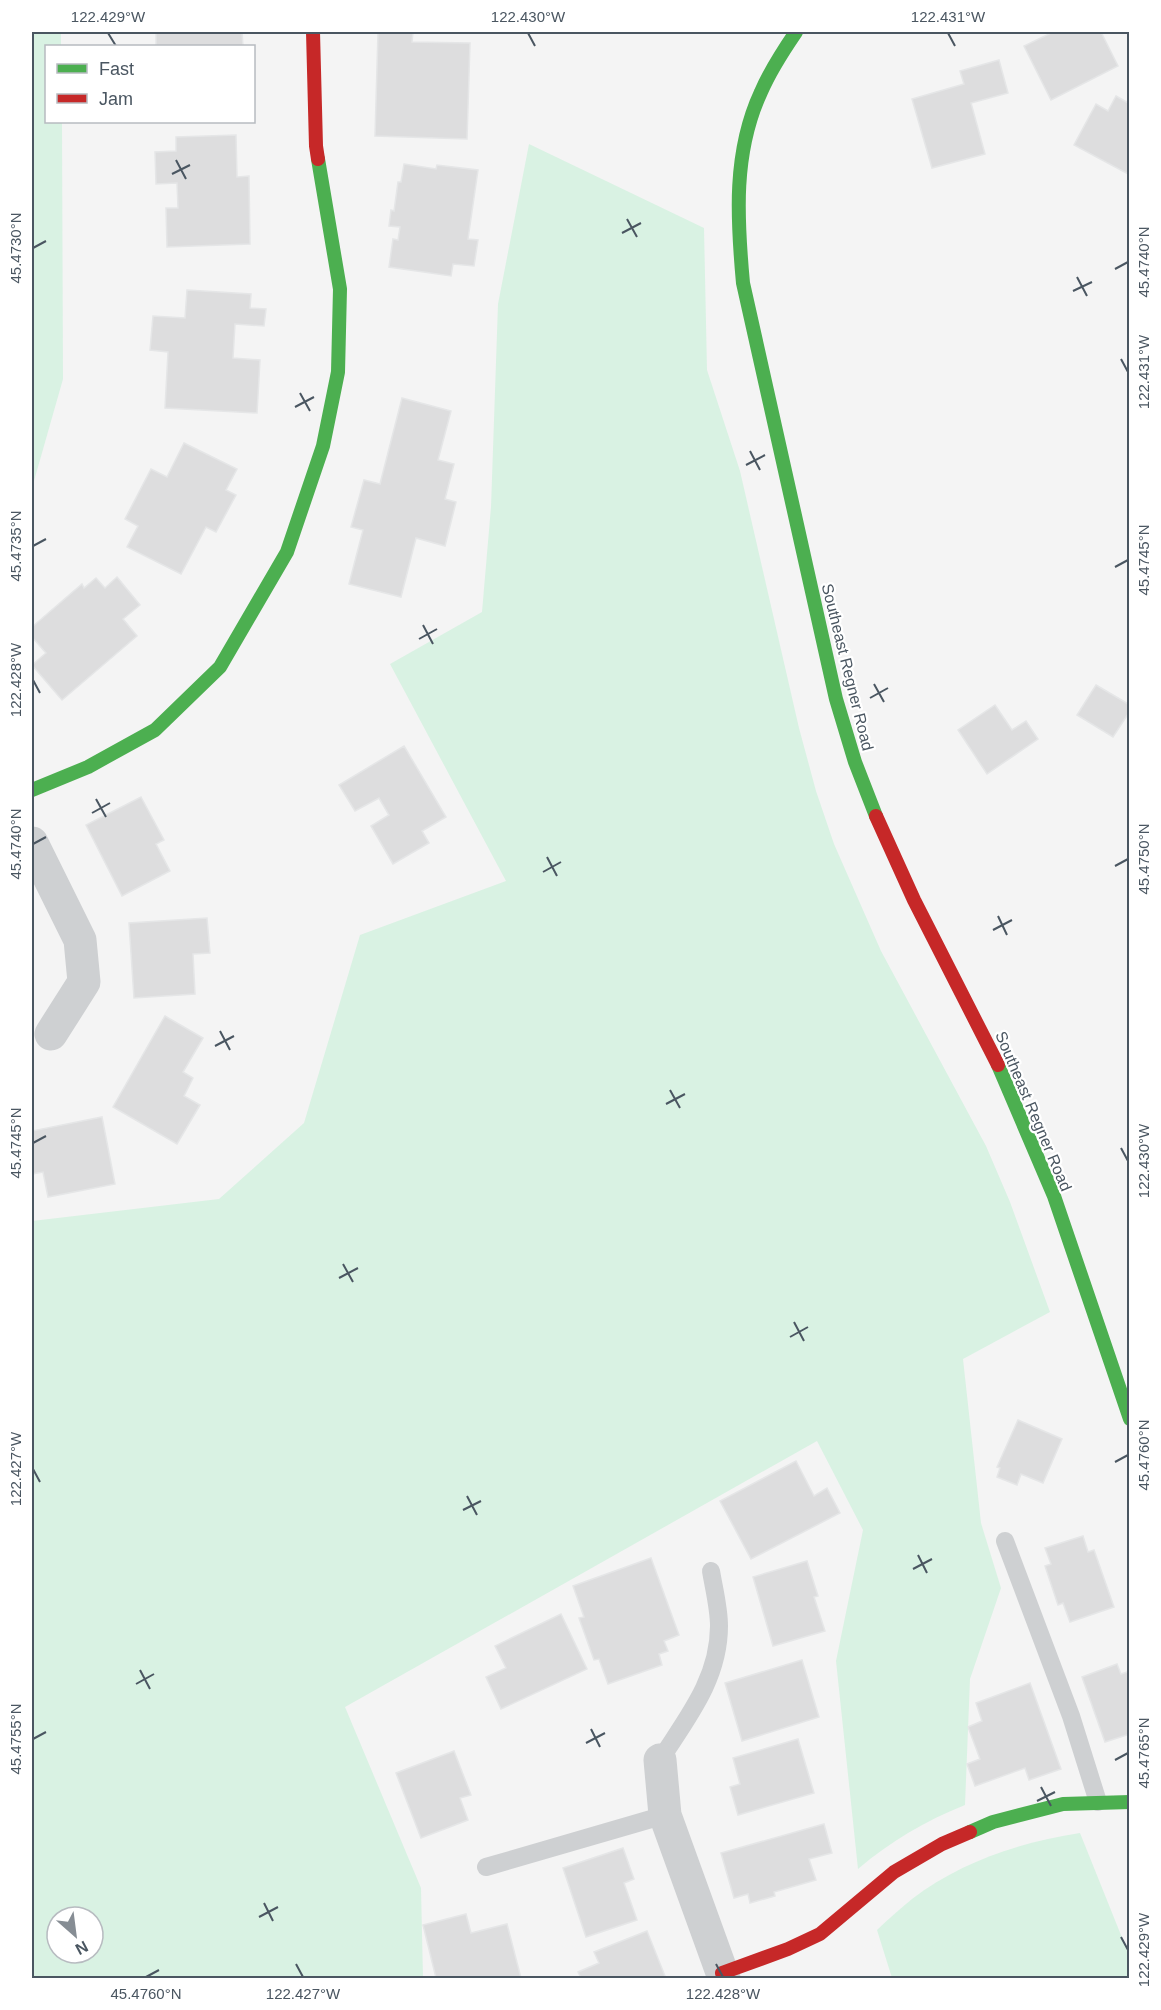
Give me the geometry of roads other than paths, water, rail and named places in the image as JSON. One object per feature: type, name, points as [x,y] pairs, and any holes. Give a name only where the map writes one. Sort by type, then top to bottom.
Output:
[{"type":"street","points":[[32,790],[88,767],[155,730],[220,667],[287,552],[323,446],[338,372],[340,289],[316,146],[313,32]]},
{"type":"street","name":"Southeast Regner Road","points":[[796,32],[777,58],[759,93],[747,124],[737,197],[738,238],[746,295],[836,699],[849,747],[868,798],[914,898],[1021,1114],[1064,1225],[1130,1419]]},
{"type":"street","points":[[32,843],[80,940],[84,982],[51,1034]]},
{"type":"street","points":[[660,1760],[665,1815],[723,1976],[820,1934],[894,1872],[942,1844],[993,1822],[1063,1804],[1130,1802]]},
{"type":"lane","points":[[1005,1541],[1071,1716],[1098,1802]]},
{"type":"lane","points":[[660,1760],[701,1697],[715,1664],[719,1626],[711,1571]]},
{"type":"lane","points":[[486,1867],[665,1815]]}]
